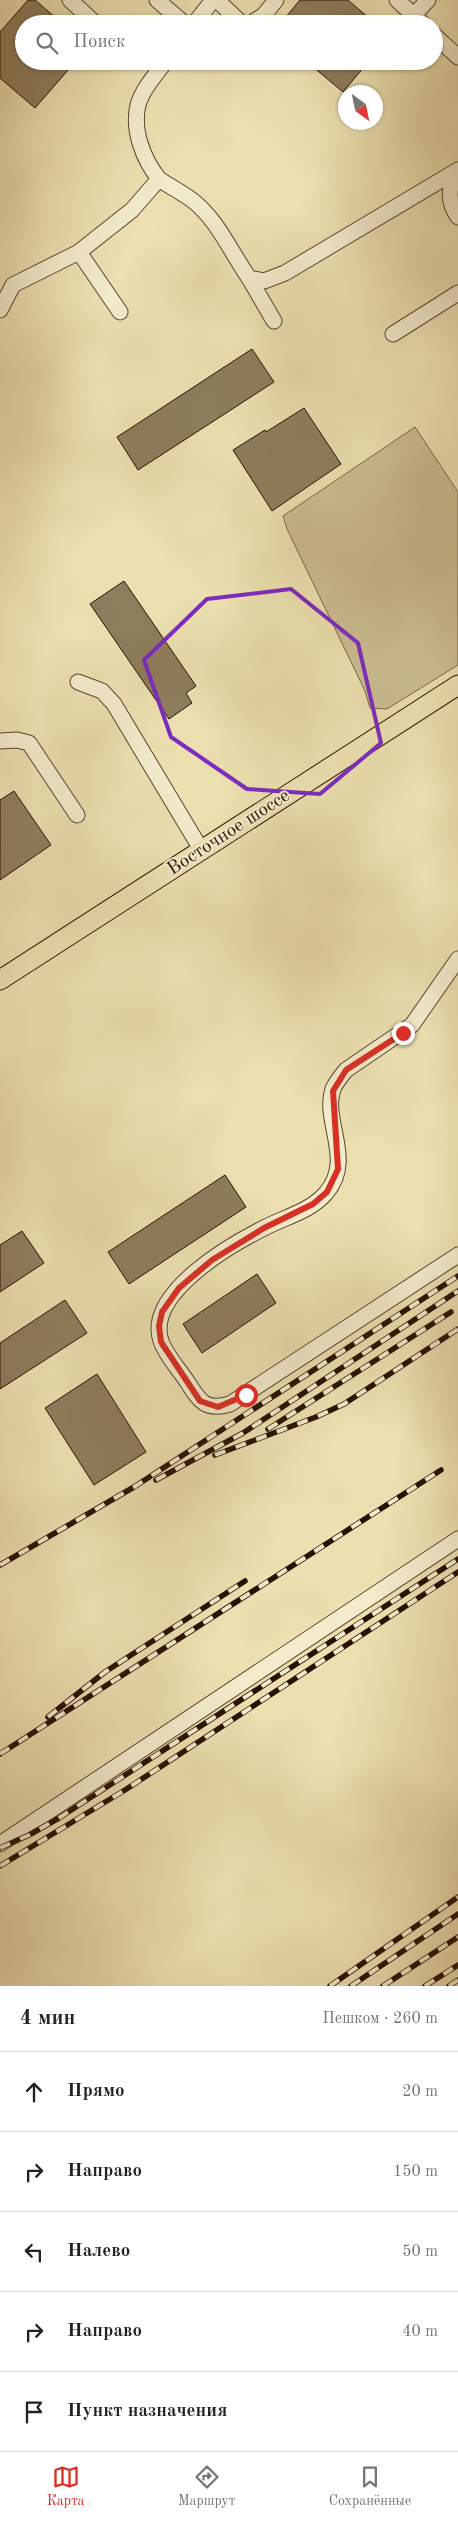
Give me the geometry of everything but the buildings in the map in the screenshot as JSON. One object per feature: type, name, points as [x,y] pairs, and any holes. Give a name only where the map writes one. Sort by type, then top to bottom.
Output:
[{"type":"main road","name":"Восточное шоссе","points":[[0,980],[458,685]]},
{"type":"lane","points":[[70,0],[86,15]]},
{"type":"lane","points":[[157,0],[174,15]]},
{"type":"lane","points":[[202,15],[215,0],[232,15]]},
{"type":"lane","points":[[263,15],[276,0]]},
{"type":"lane","points":[[396,0],[412,15]]},
{"type":"lane","points":[[420,15],[428,0]]},
{"type":"lane","points":[[443,43],[458,57]]},
{"type":"lane","points":[[160,70],[138,104],[136,125],[139,142],[147,161],[159,178],[192,200],[215,224],[274,321]]},
{"type":"lane","points":[[249,278],[264,281],[285,273],[458,171]]},
{"type":"lane","points":[[458,171],[449,195],[451,206],[458,217]]},
{"type":"lane","points":[[0,310],[13,285],[79,252],[132,210],[159,178]]},
{"type":"lane","points":[[79,252],[120,312]]},
{"type":"lane","points":[[393,334],[458,293]]},
{"type":"lane","points":[[78,682],[102,691],[114,704],[202,851]]},
{"type":"lane","points":[[0,741],[16,740],[29,743],[77,815]]},
{"type":"lane","points":[[458,959],[412,1025],[346,1070],[338,1080],[333,1091],[332,1107],[338,1169],[327,1192],[313,1204],[235,1244],[194,1273],[179,1288],[162,1312],[159,1326],[161,1342],[200,1401],[218,1407],[230,1404],[458,1255]]},
{"type":"lane","points":[[0,1844],[458,1539]]},
{"type":"highlighted area","points":[[291,589],[358,643],[381,743],[320,794],[247,789],[171,737],[144,660],[207,599]]},
{"type":"shaded area","points":[[415,427],[458,492],[458,665],[387,709],[370,708],[365,691],[287,529],[283,516]]},
{"type":"railway","points":[[0,1565],[134,1487],[458,1276]]},
{"type":"railway","points":[[156,1480],[243,1433],[458,1291]]},
{"type":"railway","points":[[268,1429],[451,1312]]},
{"type":"railway","points":[[215,1455],[316,1417],[344,1404],[458,1329]]},
{"type":"railway","points":[[0,1754],[441,1470]]},
{"type":"railway","points":[[0,1848],[29,1835],[59,1818],[458,1559]]},
{"type":"railway","points":[[0,1866],[125,1790],[458,1572]]},
{"type":"railway","points":[[48,1717],[105,1672],[245,1581]]},
{"type":"railway","points":[[330,1986],[458,1897]]},
{"type":"railway","points":[[351,1986],[458,1914]]},
{"type":"railway","points":[[383,1986],[458,1937]]},
{"type":"railway","points":[[425,1986],[458,1965]]},
{"type":"railway","points":[[449,1986],[458,1980]]},
{"type":"route","points":[[246,1395],[230,1404],[218,1407],[200,1401],[161,1342],[159,1326],[162,1312],[179,1288],[194,1273],[235,1244],[264,1228],[294,1215],[313,1204],[327,1192],[338,1169],[338,1151],[332,1107],[333,1091],[338,1080],[346,1070],[403,1033]]}]
